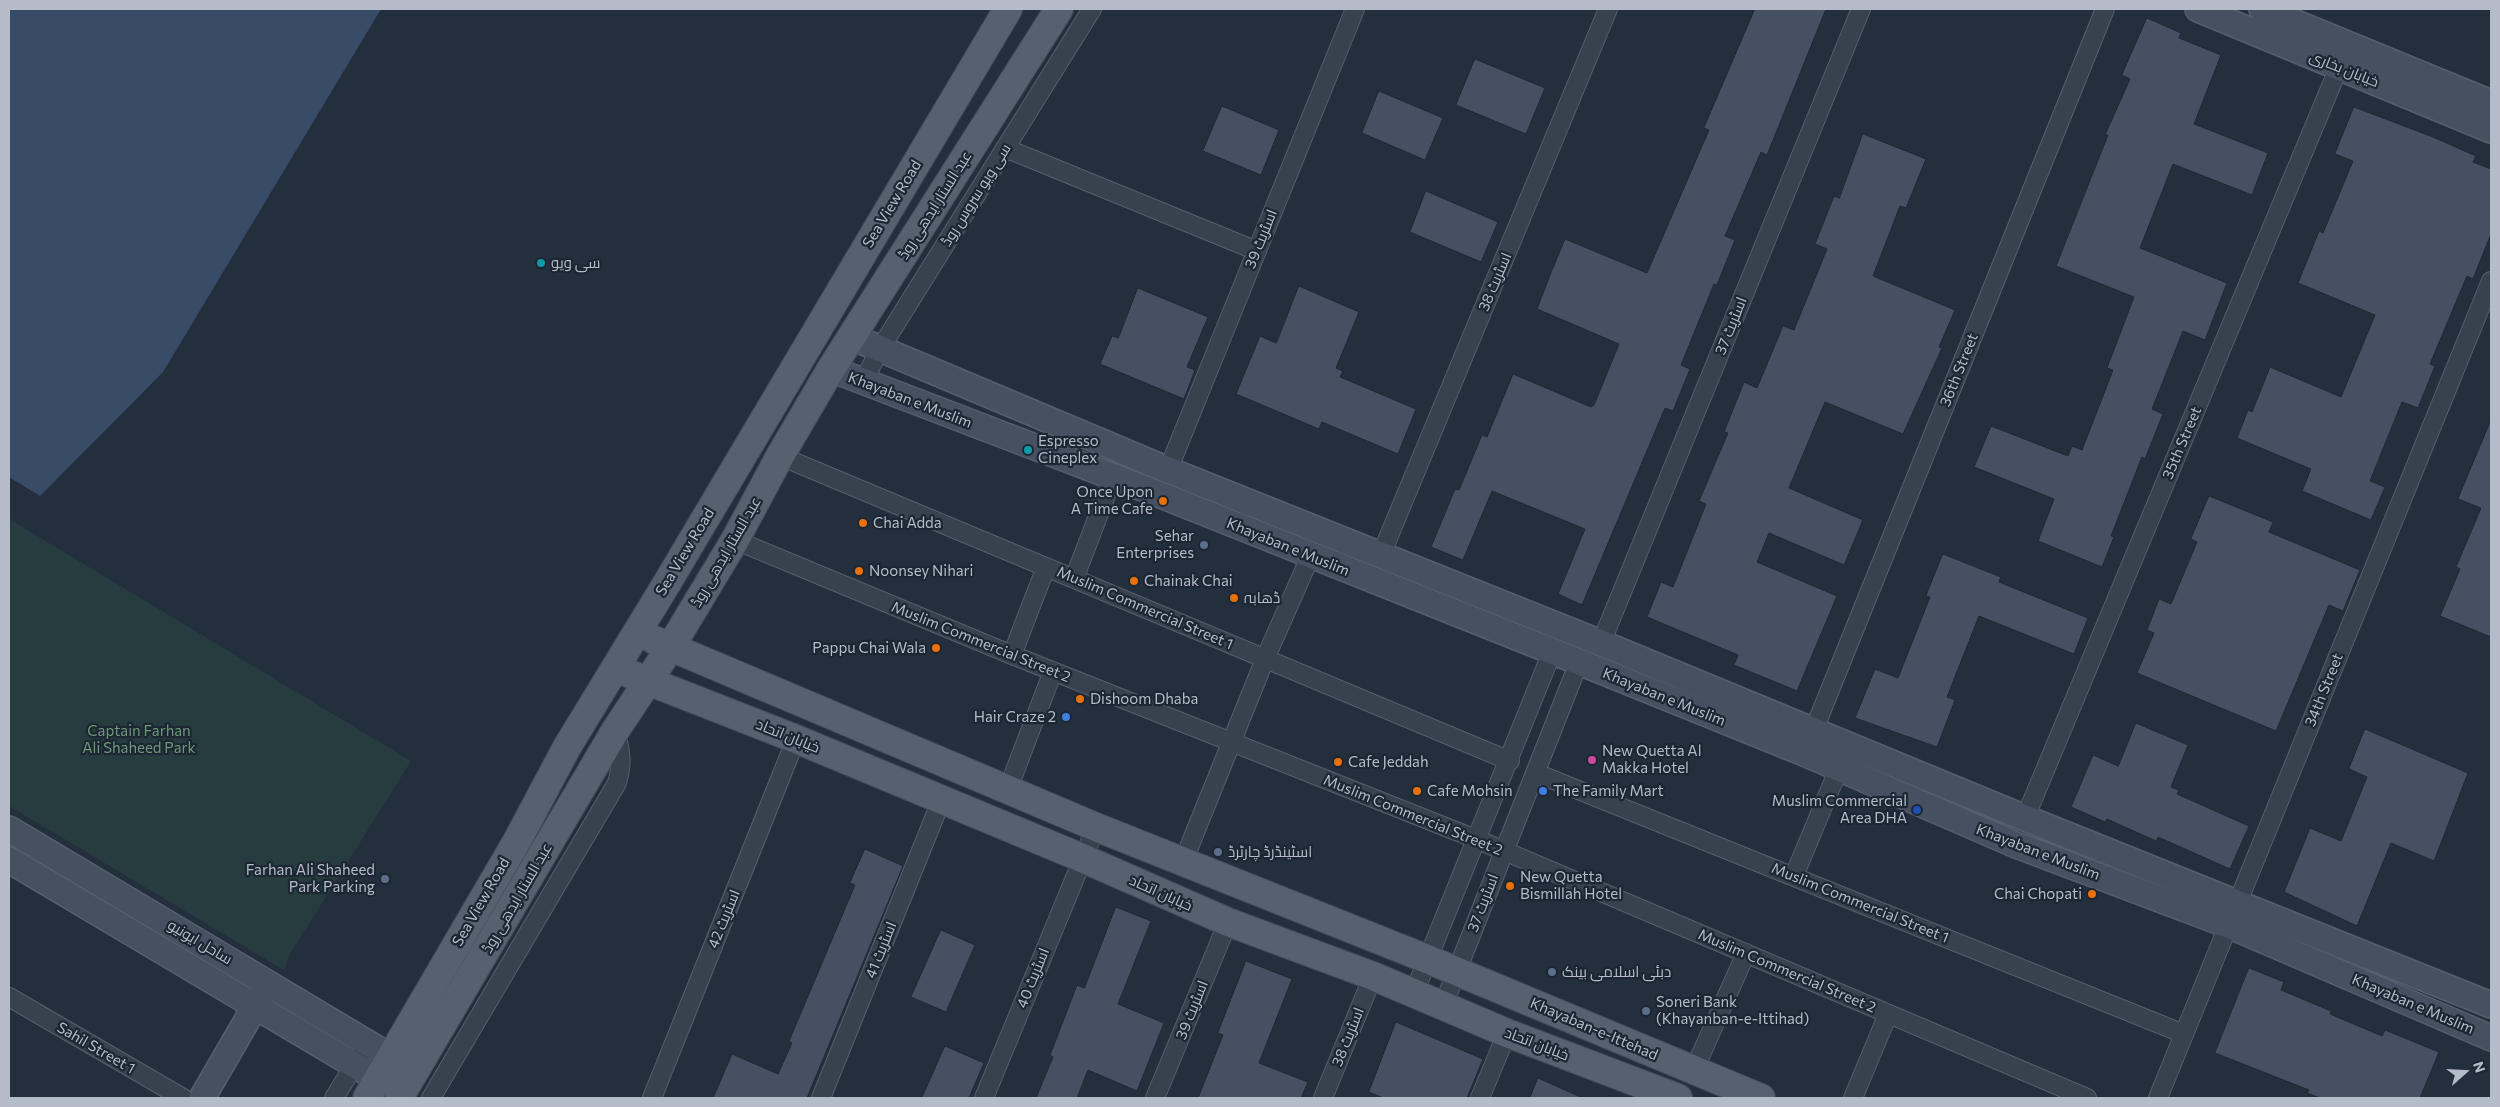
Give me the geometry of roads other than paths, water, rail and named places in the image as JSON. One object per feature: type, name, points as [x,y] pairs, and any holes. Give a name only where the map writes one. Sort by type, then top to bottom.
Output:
[{"type":"main road","name":"Sea View Road","points":[[379,1078],[517,841],[567,747],[616,668],[1008,9]]},
{"type":"main road","name":"عبد الستار ایدھی روڈ","points":[[399,1098],[615,731],[646,681],[670,648],[736,540],[780,456],[831,369],[1059,9]]},
{"type":"main road","points":[[636,632],[1096,827],[1427,959]]},
{"type":"main road","name":"خیابان اتحاد","points":[[616,668],[796,739],[941,801],[1082,858],[1228,922],[1373,976],[1506,1033],[1667,1096]]},
{"type":"main road","name":"Khayaban-e-Ittehad","points":[[1427,959],[1761,1098]]},
{"type":"street","name":"سی ویو سروس روڈ","points":[[863,382],[880,349],[1092,9]]},
{"type":"street","name":"اسٹریٹ 39","points":[[1168,470],[1355,9]]},
{"type":"street","name":"اسٹریٹ 38","points":[[1381,556],[1608,9]]},
{"type":"street","name":"اسٹریٹ 37","points":[[1601,644],[1861,9]]},
{"type":"street","name":"36th Street","points":[[1813,732],[2105,9]]},
{"type":"street","name":"خیابان بخاری","points":[[2198,9],[2491,130]]},
{"type":"street","name":"خیابان بخاری","points":[[2262,9],[2491,103]]},
{"type":"street","name":"35th Street","points":[[2025,818],[2339,67]]},
{"type":"street","points":[[2449,112],[2457,89]]},
{"type":"street","points":[[1005,148],[1256,251]]},
{"type":"street","name":"34th Street","points":[[2158,1098],[2491,281]]},
{"type":"street","name":"Khayaban e Muslim","points":[[852,337],[1168,470],[1601,644],[1940,784],[2491,1005]]},
{"type":"street","name":"Khayaban e Muslim","points":[[831,369],[1113,477],[1310,557],[1579,662],[1839,768],[2016,845],[2228,925],[2491,1038]]},
{"type":"street","name":"Muslim Commercial Street 1","points":[[780,456],[1510,761]]},
{"type":"street","points":[[1074,579],[1113,477]]},
{"type":"street","name":"Muslim Commercial Street 2","points":[[736,540],[1012,655],[1503,850],[2087,1098]]},
{"type":"street","points":[[1183,862],[1265,659],[1310,557]]},
{"type":"street","points":[[1012,655],[1046,567]]},
{"type":"street","points":[[1433,605],[1442,580]]},
{"type":"street","name":"اسٹریٹ 37","points":[[1414,993],[1476,839],[1510,761],[1552,652]]},
{"type":"street","name":"اسٹریٹ 37","points":[[1443,1006],[1503,850],[1536,773],[1579,662]]},
{"type":"street","points":[[1008,789],[1053,671]]},
{"type":"street","points":[[1684,705],[1692,682]]},
{"type":"street","points":[[431,1098],[617,784],[622,765],[621,751],[615,731]]},
{"type":"street","name":"اسٹریٹ 42","points":[[652,1098],[796,739]]},
{"type":"street","points":[[1794,876],[1839,768]]},
{"type":"street","name":"Muslim Commercial Street 1","points":[[1536,773],[2184,1034]]},
{"type":"street","points":[[1931,809],[1940,784]]},
{"type":"street","name":"اسٹریٹ 41","points":[[821,1098],[941,801]]},
{"type":"street","name":"اسٹریٹ 40","points":[[984,1098],[1096,827]]},
{"type":"street","name":"ساحل ایونیو","points":[[9,829],[368,1042],[379,1078]]},
{"type":"street","name":"ساحل ایونیو","points":[[9,860],[379,1078]]},
{"type":"street","name":"اسٹریٹ 39","points":[[1156,1098],[1228,922]]},
{"type":"street","points":[[1694,1070],[1746,953]]},
{"type":"street","points":[[2389,993],[2400,968]]},
{"type":"street","name":"اسٹریٹ 38","points":[[1323,1098],[1373,976]]},
{"type":"street","points":[[202,1098],[257,1006],[269,982]]},
{"type":"street","name":"Sahil Street 1","points":[[9,997],[183,1098]]},
{"type":"street","points":[[1853,1098],[1888,1014]]},
{"type":"street","points":[[1480,1098],[1506,1033]]},
{"type":"street","points":[[334,1098],[368,1042]]},
{"type":"water","points":[[9,9],[381,9],[163,372],[40,496],[9,477]]},
{"type":"place","name":"سی ویو","points":[[541,263]]},
{"type":"place","name":"Espresso Cineplex","points":[[1028,450]]},
{"type":"place","name":"Once Upon A Time Cafe","points":[[1163,501]]},
{"type":"place","name":"Chai Adda","points":[[863,523]]},
{"type":"place","name":"Sehar Enterprises","points":[[1204,545]]},
{"type":"place","name":"Noonsey Nihari","points":[[859,571]]},
{"type":"place","name":"Chainak Chai","points":[[1134,581]]},
{"type":"place","name":"ڈھابہ","points":[[1234,598]]},
{"type":"place","name":"Pappu Chai Wala","points":[[936,648]]},
{"type":"place","name":"Dishoom Dhaba","points":[[1080,699]]},
{"type":"place","name":"Hair Craze 2","points":[[1066,717]]},
{"type":"place","name":"New Quetta Al Makka Hotel","points":[[1592,760]]},
{"type":"place","name":"Cafe Jeddah","points":[[1338,762]]},
{"type":"place","name":"Cafe Mohsin","points":[[1417,791]]},
{"type":"place","name":"The Family Mart","points":[[1543,791]]},
{"type":"place","name":"Muslim Commercial Area DHA","points":[[1917,810]]},
{"type":"place","name":"اسٹینڈرڈ چارٹرڈ","points":[[1218,852]]},
{"type":"place","name":"Farhan Ali Shaheed Park Parking","points":[[385,879]]},
{"type":"place","name":"New Quetta Bismillah Hotel","points":[[1510,886]]},
{"type":"place","name":"Chai Chopati","points":[[2092,894]]},
{"type":"place","name":"دبئی اسلامی بینک","points":[[1552,972]]},
{"type":"place","name":"Soneri Bank (Khayanban-e-Ittihad)","points":[[1646,1011]]},
{"type":"park label","name":"Captain Farhan Ali Shaheed Park","points":[[139,740]]}]
